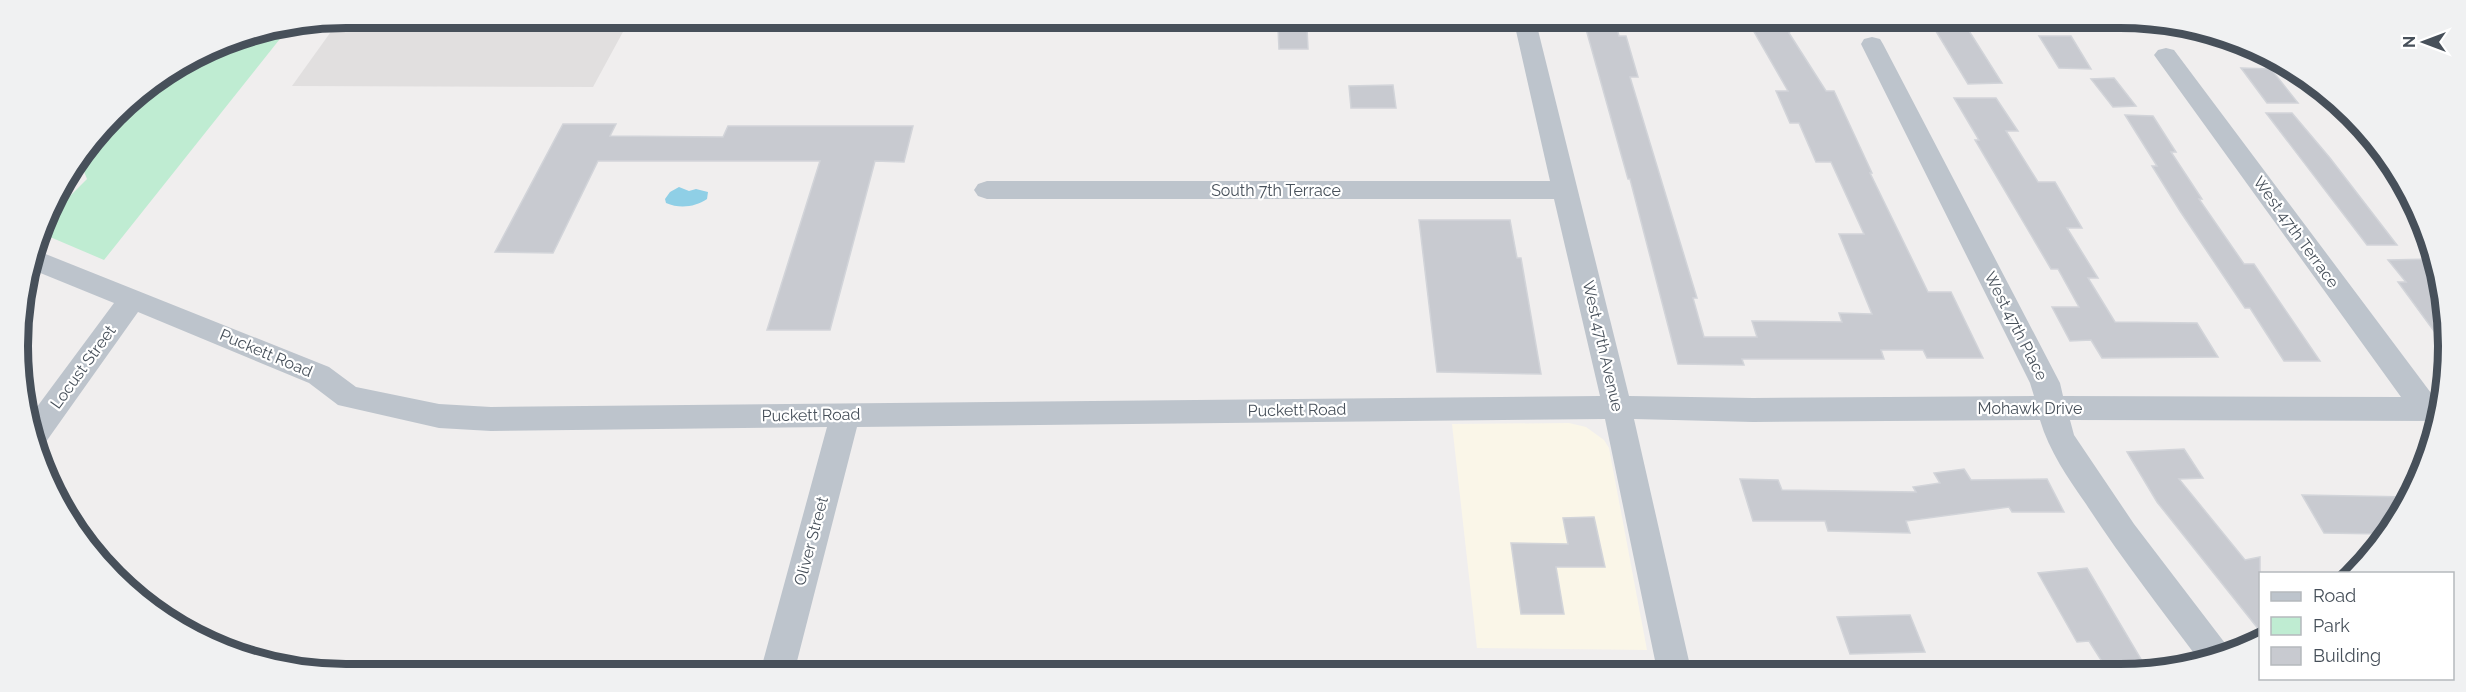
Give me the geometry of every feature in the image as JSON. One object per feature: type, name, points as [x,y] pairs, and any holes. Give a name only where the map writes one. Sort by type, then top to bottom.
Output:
[{"type":"street","name":"West 47th Avenue","points":[[1526,28],[1617,407],[1673,664]]},
{"type":"street","name":"West 47th Place","points":[[1872,44],[2045,383],[2060,437],[2123,534],[2212,650]]},
{"type":"street","name":"West 47th Terrace","points":[[2166,55],[2431,406]]},
{"type":"street","name":"South 7th Terrace","points":[[987,190],[1566,190]]},
{"type":"street","name":"Puckett Road","points":[[40,261],[133,297],[319,375],[348,397],[439,416],[491,419],[1617,407]]},
{"type":"street","name":"Locust Street","points":[[39,427],[133,297]]},
{"type":"street","name":"Mohawk Drive","points":[[1617,407],[1753,410],[2431,409]]},
{"type":"street","name":"Oliver Street","points":[[779,664],[845,414]]},
{"type":"shaded area","points":[[625,28],[593,87],[292,86],[333,29]]},
{"type":"shaded area","points":[[1569,423],[1586,427],[1604,440],[1609,448],[1647,650],[1477,648],[1452,424]]},
{"type":"green space","points":[[283,35],[104,260],[48,236],[62,204],[87,179],[83,169],[94,153],[121,121],[153,94],[206,61],[244,45]]},
{"type":"water","points":[[679,187],[689,191],[696,189],[708,192],[707,199],[687,206],[666,203],[665,199],[670,192]]},
{"type":"building","points":[[1278,28],[1307,28],[1308,49],[1279,49]]},
{"type":"building","points":[[1586,28],[1617,28],[1619,36],[1626,36],[1638,77],[1630,77],[1697,298],[1693,298],[1704,337],[1757,337],[1752,321],[1842,322],[1839,313],[1872,314],[1839,234],[1864,234],[1831,162],[1816,162],[1799,123],[1790,123],[1776,91],[1788,91],[1752,28],[1792,28],[1789,33],[1826,91],[1834,91],[1872,173],[1870,173],[1928,292],[1951,292],[1983,358],[1927,358],[1923,350],[1881,350],[1884,359],[1742,359],[1744,365],[1678,364],[1630,179],[1628,179]]},
{"type":"building","points":[[1934,28],[1967,28],[2002,83],[1968,84]]},
{"type":"building","points":[[2039,36],[2071,36],[2091,69],[2059,68]]},
{"type":"building","points":[[2241,68],[2271,69],[2298,103],[2267,103]]},
{"type":"building","points":[[2114,78],[2136,106],[2113,107],[2091,79]]},
{"type":"building","points":[[1393,85],[1396,108],[1351,108],[1349,86]]},
{"type":"building","points":[[1954,98],[1996,98],[2018,131],[2006,131],[2038,182],[2055,182],[2082,228],[2067,228],[2098,278],[2088,278],[2115,322],[2197,323],[2218,357],[2102,358],[2091,340],[2070,341],[2052,307],[2079,307],[2058,269],[2051,269],[1975,140],[1979,140]]},
{"type":"building","points":[[2266,113],[2292,113],[2397,245],[2367,245]]},
{"type":"building","points":[[2125,115],[2153,116],[2176,152],[2171,152],[2202,199],[2199,199],[2244,264],[2254,264],[2320,361],[2284,361],[2250,308],[2245,308],[2180,211],[2152,166],[2157,166]]},
{"type":"building","points":[[563,124],[616,124],[610,136],[723,137],[728,126],[913,126],[904,162],[875,161],[830,330],[767,330],[820,161],[598,161],[553,253],[495,252]]},
{"type":"building","points":[[1419,220],[1510,220],[1517,258],[1521,258],[1541,374],[1437,372]]},
{"type":"building","points":[[2426,259],[2435,305],[2438,336],[2398,282],[2406,282],[2388,260]]},
{"type":"building","points":[[2184,449],[2203,478],[2179,479],[2245,560],[2260,557],[2259,630],[2157,502],[2127,452]]},
{"type":"building","points":[[1964,469],[1971,480],[2047,479],[2064,512],[2012,512],[2009,507],[1906,521],[1910,533],[1828,531],[1825,521],[1753,521],[1740,479],[1778,480],[1782,490],[1916,492],[1913,487],[1940,483],[1934,473]]},
{"type":"building","points":[[2302,495],[2399,497],[2376,534],[2324,533]]},
{"type":"building","points":[[1594,517],[1605,567],[1556,567],[1564,614],[1521,614],[1511,543],[1568,544],[1563,518]]},
{"type":"building","points":[[2087,568],[2143,663],[2104,664],[2089,641],[2077,642],[2038,573]]},
{"type":"building","points":[[1910,615],[1925,652],[1850,654],[1837,617]]}]
